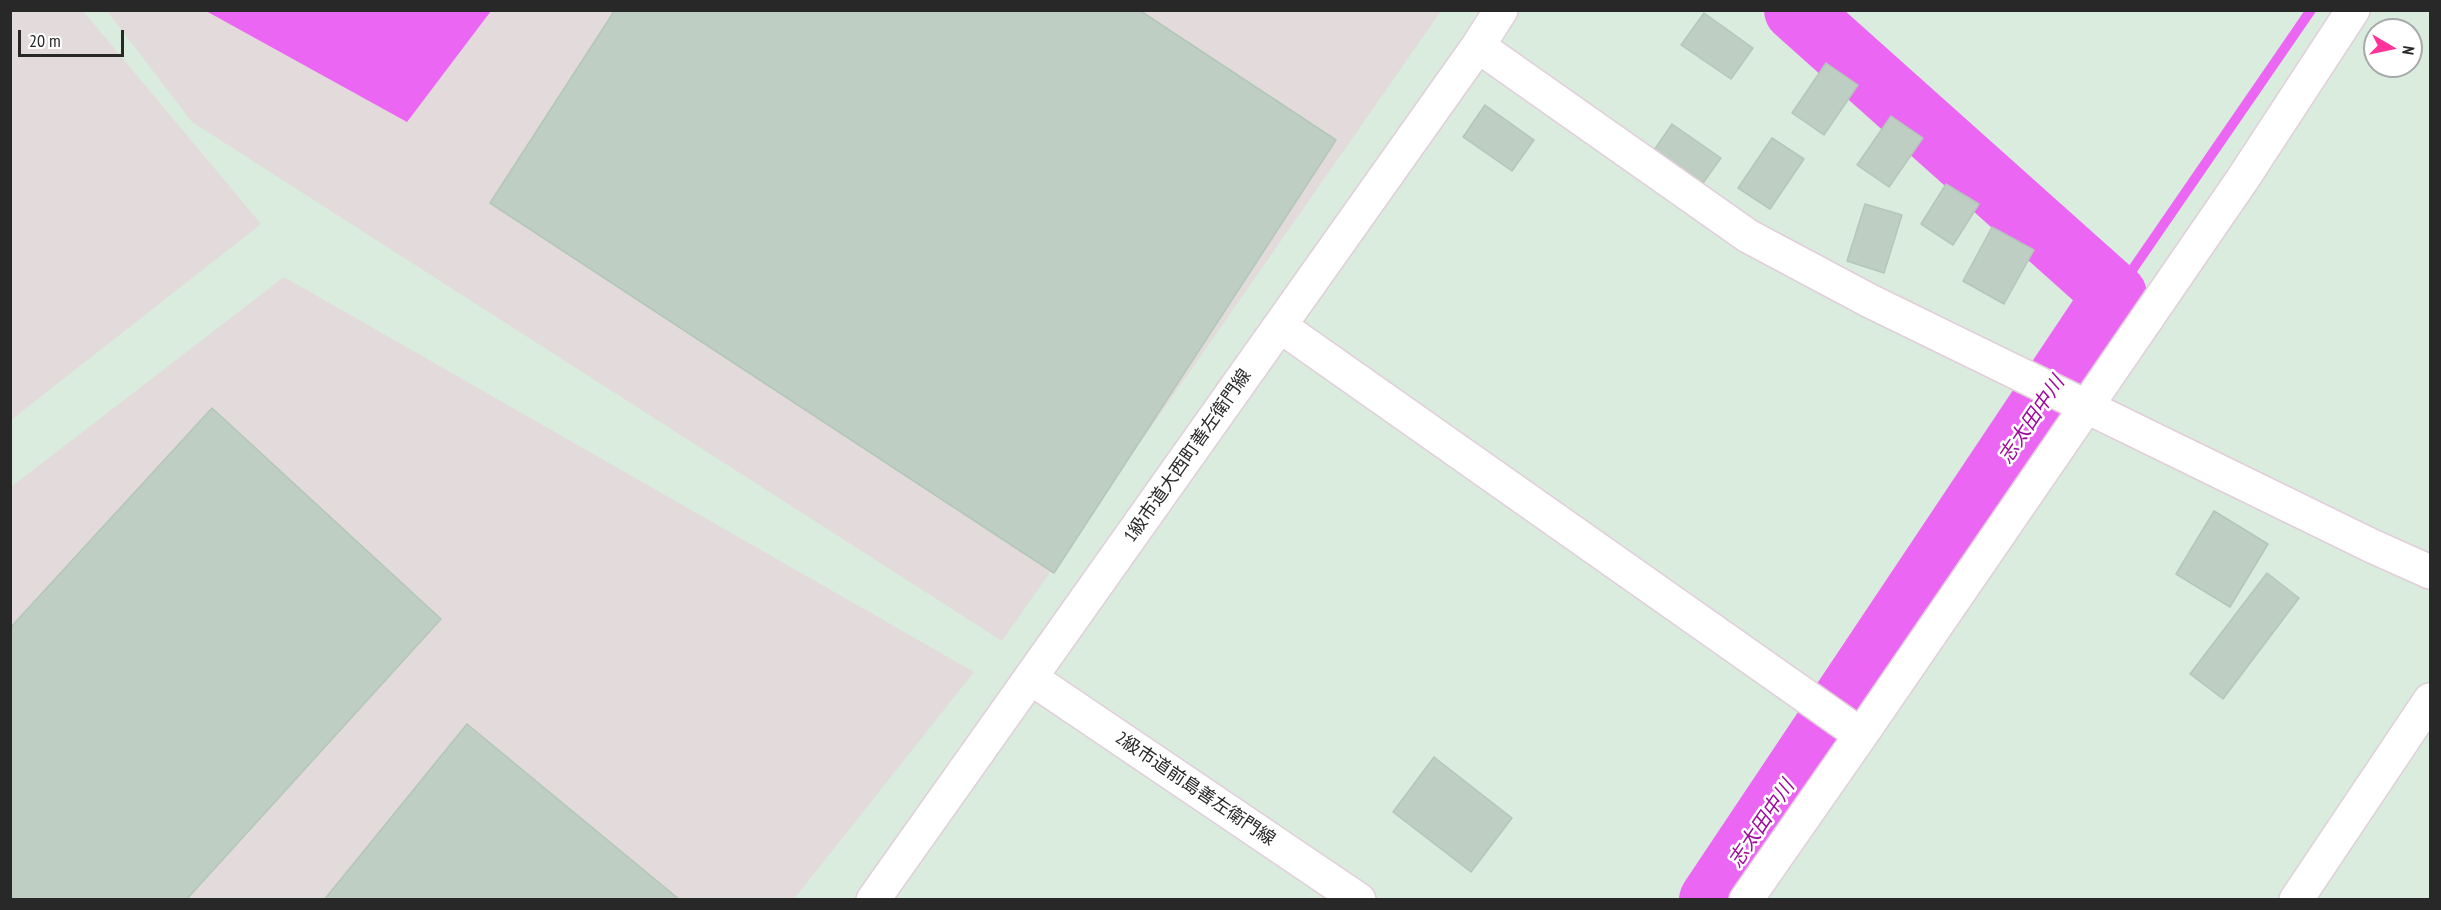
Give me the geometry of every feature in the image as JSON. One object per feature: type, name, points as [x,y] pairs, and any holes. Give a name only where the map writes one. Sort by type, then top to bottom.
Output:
[{"type":"street","name":"1級市道大西町善左衛門線","points":[[873,900],[1478,46],[1501,10]]},
{"type":"street","points":[[1746,900],[2242,180],[2353,10]]},
{"type":"street","points":[[1478,46],[1749,236],[1870,301],[2372,546],[2430,572]]},
{"type":"street","points":[[1280,326],[1861,735]]},
{"type":"street","name":"2級市道前島善左衛門線","points":[[1031,678],[1359,900]]},
{"type":"street","points":[[2296,900],[2430,700]]},
{"type":"shaded area","points":[[11,10],[83,11],[261,224],[11,420]]},
{"type":"shaded area","points":[[107,11],[1441,11],[1002,641],[192,122]]},
{"type":"shaded area","points":[[206,11],[491,11],[407,122]]},
{"type":"shaded area","points":[[284,277],[974,672],[794,899],[11,900],[11,487]]},
{"type":"building","points":[[615,10],[1139,10],[1336,140],[1054,573],[490,203]]},
{"type":"building","points":[[1704,13],[1753,48],[1731,79],[1681,45]]},
{"type":"building","points":[[1826,63],[1858,85],[1824,135],[1792,113]]},
{"type":"building","points":[[1485,105],[1534,140],[1512,171],[1463,137]]},
{"type":"building","points":[[1891,116],[1923,138],[1889,187],[1857,165]]},
{"type":"building","points":[[1672,124],[1721,158],[1698,190],[1650,156]]},
{"type":"building","points":[[1772,138],[1804,159],[1770,209],[1738,188]]},
{"type":"building","points":[[1946,184],[1979,204],[1953,245],[1921,224]]},
{"type":"building","points":[[1865,204],[1902,215],[1884,273],[1847,261]]},
{"type":"building","points":[[1992,227],[2034,250],[2004,304],[1963,281]]},
{"type":"building","points":[[212,408],[441,619],[186,900],[10,900],[10,628]]},
{"type":"building","points":[[2214,511],[2268,544],[2230,607],[2176,574]]},
{"type":"building","points":[[2267,573],[2299,598],[2223,699],[2190,674]]},
{"type":"building","points":[[467,724],[680,900],[324,900]]},
{"type":"building","points":[[1434,757],[1512,818],[1471,872],[1393,812]]},
{"type":"waterway","name":"志太田中川","points":[[1711,900],[2115,295],[1796,10]]},
{"type":"waterway","points":[[2115,295],[2311,10]]}]
